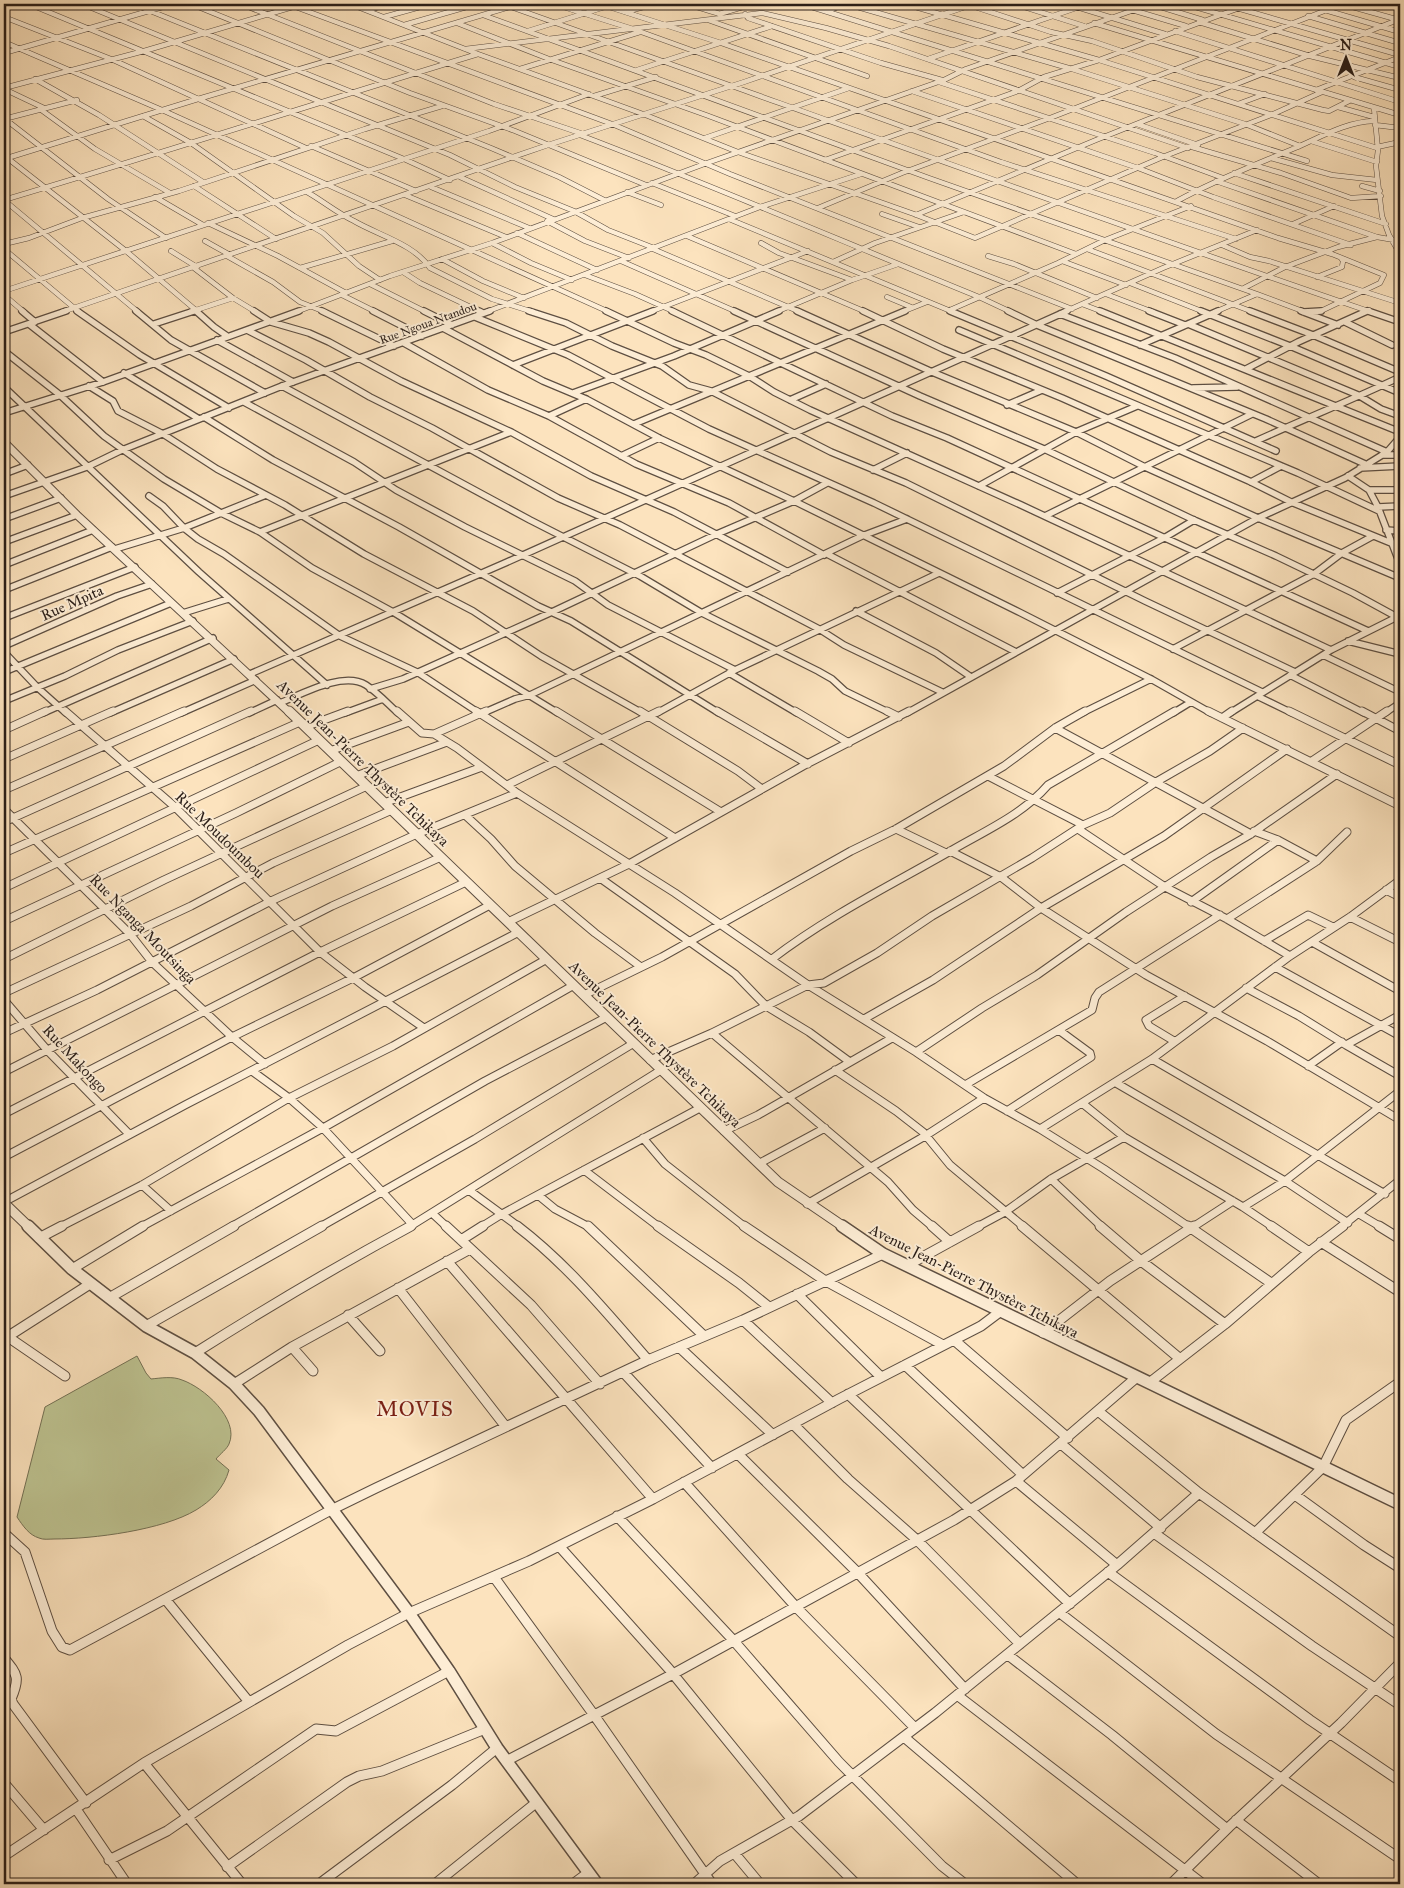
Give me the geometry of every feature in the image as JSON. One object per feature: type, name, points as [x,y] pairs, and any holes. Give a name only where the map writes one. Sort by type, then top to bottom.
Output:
[{"type":"street","points":[[30,4],[404,159],[450,180]]},
{"type":"street","points":[[82,4],[204,56],[222,60],[436,148],[516,187],[574,212],[608,230],[852,334],[1007,405],[1076,432],[1145,467],[1258,518],[1400,578]]},
{"type":"street","points":[[133,4],[297,71],[412,115],[559,177],[604,200]]},
{"type":"street","points":[[4,53],[173,4]]},
{"type":"street","points":[[191,4],[384,83],[442,106],[501,126],[646,185]]},
{"type":"street","points":[[240,4],[494,104],[530,115],[680,173],[979,297],[1037,325],[1252,414],[1365,464]]},
{"type":"street","points":[[350,4],[464,49],[643,114],[738,152],[831,184],[975,238],[1165,156],[1199,145],[1322,92]]},
{"type":"street","points":[[367,10],[390,4]]},
{"type":"street","points":[[384,17],[430,4]]},
{"type":"street","points":[[404,25],[477,4]]},
{"type":"street","points":[[5,158],[520,4]]},
{"type":"street","points":[[554,4],[633,29],[692,52],[965,149],[1236,239]]},
{"type":"street","points":[[600,4],[849,87],[1051,159],[1324,252],[1384,275],[1380,283],[1321,311],[1304,312]]},
{"type":"street","points":[[642,4],[649,6]]},
{"type":"street","points":[[624,12],[655,4]]},
{"type":"street","points":[[687,4],[720,14]]},
{"type":"street","points":[[733,4],[742,7]]},
{"type":"street","points":[[705,19],[753,4]]},
{"type":"street","points":[[802,4],[1044,77],[1219,135],[1307,161]]},
{"type":"street","points":[[827,11],[847,4],[917,23],[1186,105],[1245,124],[1300,146]]},
{"type":"street","points":[[905,4],[1099,60],[1377,148],[1400,142]]},
{"type":"street","points":[[4,332],[481,170],[548,145],[760,76],[970,4],[1062,34],[1092,41],[1174,69],[1327,111],[1349,101]]},
{"type":"street","points":[[1014,4],[1085,26]]},
{"type":"street","points":[[1067,4],[1165,34]]},
{"type":"street","points":[[1112,4],[1186,26]]},
{"type":"street","points":[[4,413],[102,382],[187,350],[271,322],[380,280],[492,243],[604,200],[941,81],[960,71],[1062,34],[1151,4],[1252,39],[1310,56],[1400,78]]},
{"type":"street","points":[[1185,4],[1400,67]]},
{"type":"street","points":[[1223,4],[1293,22],[1400,56]]},
{"type":"street","points":[[825,160],[1018,91],[1044,77],[1099,60],[1186,26],[1250,4]]},
{"type":"street","points":[[1296,4],[1308,7]]},
{"type":"street","points":[[818,208],[910,170],[1050,118],[1071,108],[1342,4],[1400,20]]},
{"type":"street","points":[[4,88],[144,51],[171,41],[298,5],[448,64],[612,124],[730,174],[1072,309]]},
{"type":"street","points":[[527,31],[608,6]]},
{"type":"street","points":[[511,7],[592,34],[884,139],[1131,230],[1400,322]]},
{"type":"street","points":[[928,59],[1079,7]]},
{"type":"street","points":[[1325,10],[1381,28],[1400,32]]},
{"type":"street","points":[[464,49],[762,13],[792,18],[928,59],[1190,148],[1253,165],[1352,198],[1381,194]]},
{"type":"street","points":[[745,14],[748,18],[1165,156],[1223,178]]},
{"type":"street","points":[[483,15],[970,192],[1244,288],[1338,325]]},
{"type":"street","points":[[1308,16],[1400,43]]},
{"type":"street","points":[[4,17],[111,59],[252,124],[370,170],[416,191]]},
{"type":"street","points":[[705,19],[867,76]]},
{"type":"street","points":[[916,215],[1105,136],[1211,96],[1400,20]]},
{"type":"street","points":[[457,23],[508,44],[773,140],[1076,254]]},
{"type":"street","points":[[1094,23],[1400,115]]},
{"type":"street","points":[[637,70],[772,26]]},
{"type":"street","points":[[1175,31],[1400,102]]},
{"type":"street","points":[[519,69],[608,40],[640,32]]},
{"type":"street","points":[[4,42],[162,110],[749,376],[790,400],[1165,571],[1331,650]]},
{"type":"street","points":[[266,393],[187,350],[4,200],[218,136],[287,112],[478,54]]},
{"type":"street","points":[[1316,90],[1354,77],[1400,56]]},
{"type":"street","points":[[4,291],[328,185],[467,138],[559,104],[656,77]]},
{"type":"street","points":[[1354,77],[1400,90]]},
{"type":"street","points":[[35,79],[77,100],[203,182]]},
{"type":"street","points":[[1358,90],[1374,83]]},
{"type":"street","points":[[705,138],[849,87]]},
{"type":"street","points":[[4,88],[42,109],[78,137],[170,193]]},
{"type":"street","points":[[912,91],[1138,168],[1351,245]]},
{"type":"street","points":[[1237,104],[1265,94]]},
{"type":"street","points":[[4,119],[77,100]]},
{"type":"street","points":[[4,244],[120,206],[194,186],[380,124],[442,106]]},
{"type":"street","points":[[1338,107],[1374,121],[1400,128]]},
{"type":"street","points":[[1374,108],[1377,148],[1376,162],[1382,216],[1400,254]]},
{"type":"street","points":[[4,112],[13,117]]},
{"type":"street","points":[[143,116],[191,143],[274,202],[329,238],[364,270],[380,280]]},
{"type":"street","points":[[4,119],[80,177],[166,238]]},
{"type":"street","points":[[1177,201],[1216,181],[1329,133],[1360,121],[1374,121]]},
{"type":"street","points":[[1137,124],[1199,145]]},
{"type":"street","points":[[1311,141],[1376,162]]},
{"type":"street","points":[[5,158],[126,251],[209,324],[227,336]]},
{"type":"street","points":[[1271,158],[1332,175],[1378,180]]},
{"type":"street","points":[[1234,173],[1386,224]]},
{"type":"street","name":"Rue Ngoua Ntandou","points":[[4,496],[87,467],[122,450],[282,386],[509,304],[735,216],[861,174]]},
{"type":"street","points":[[460,177],[553,219]]},
{"type":"street","points":[[1216,181],[1377,237],[1400,241]]},
{"type":"street","points":[[652,183],[735,216]]},
{"type":"street","points":[[194,186],[276,239]]},
{"type":"street","points":[[1362,186],[1381,194]]},
{"type":"street","points":[[431,187],[529,228]]},
{"type":"street","points":[[307,192],[344,217],[410,250],[429,263],[430,268],[443,275],[492,299],[566,323],[656,363],[689,385],[711,392],[792,434],[906,483],[1208,630],[1400,730]]},
{"type":"street","points":[[627,192],[661,205]]},
{"type":"street","points":[[406,195],[506,237]]},
{"type":"street","points":[[155,197],[171,208],[300,268],[422,336]]},
{"type":"street","points":[[950,310],[1105,240],[1191,206]]},
{"type":"street","points":[[1293,224],[1316,216],[1334,206]]},
{"type":"street","points":[[833,262],[860,249],[964,212]]},
{"type":"street","points":[[882,214],[919,227]]},
{"type":"street","points":[[729,219],[1106,376],[1276,451]]},
{"type":"street","points":[[547,222],[585,241],[629,258]]},
{"type":"street","points":[[4,790],[253,677],[294,655],[438,593],[1082,304],[1257,230]]},
{"type":"street","points":[[518,233],[597,270]]},
{"type":"street","points":[[687,236],[1110,419],[1251,482],[1291,502],[1391,543]]},
{"type":"street","points":[[1244,288],[1285,267],[1324,252],[1377,237]]},
{"type":"street","points":[[205,241],[273,282],[300,302],[394,346]]},
{"type":"street","points":[[300,268],[348,256],[392,241]]},
{"type":"street","points":[[492,243],[531,263],[572,280]]},
{"type":"street","points":[[761,244],[852,280]]},
{"type":"street","points":[[1222,245],[1250,258],[1269,261],[1400,304]]},
{"type":"street","points":[[4,249],[74,309],[150,364],[229,408]]},
{"type":"street","points":[[1087,249],[1313,335],[1400,372]]},
{"type":"street","points":[[171,251],[233,298],[271,322],[309,333],[361,358],[401,381],[511,432],[590,476],[674,512],[788,572]]},
{"type":"street","points":[[513,365],[556,350],[808,251]]},
{"type":"street","points":[[988,256],[1097,298]]},
{"type":"street","points":[[1316,277],[1342,266],[1343,261],[1340,258]]},
{"type":"street","points":[[442,259],[482,281],[524,298]]},
{"type":"street","points":[[621,261],[899,387],[1044,448],[1228,536],[1314,574],[1399,618]]},
{"type":"street","points":[[1062,261],[1210,314],[1400,393]]},
{"type":"street","points":[[574,393],[656,363],[722,334],[823,294],[852,280],[898,264]]},
{"type":"street","points":[[403,272],[420,283],[483,313]]},
{"type":"street","points":[[585,275],[722,334],[892,416],[1012,467],[1368,631]]},
{"type":"street","points":[[370,284],[452,325]]},
{"type":"street","points":[[1106,294],[1268,357],[1358,395],[1381,409],[1400,416]]},
{"type":"street","points":[[1140,346],[1257,294]]},
{"type":"street","points":[[4,296],[32,323],[102,382]]},
{"type":"street","points":[[887,297],[912,307]]},
{"type":"street","points":[[154,324],[233,298]]},
{"type":"street","points":[[634,424],[927,302]]},
{"type":"street","points":[[1082,304],[1400,432]]},
{"type":"street","points":[[1246,369],[1290,346],[1369,310]]},
{"type":"street","points":[[1060,314],[1175,358],[1385,453],[1400,455]]},
{"type":"street","points":[[475,316],[556,350],[672,408],[703,426],[907,520],[1173,649],[1400,765]]},
{"type":"street","points":[[1345,322],[1392,345]]},
{"type":"street","points":[[443,328],[543,382],[574,393],[659,438],[794,501],[1151,679],[1190,702],[1400,806]]},
{"type":"street","points":[[247,330],[558,498],[605,518],[819,629],[844,645],[942,692]]},
{"type":"street","points":[[959,330],[1379,509],[1400,506]]},
{"type":"street","points":[[217,340],[293,382]]},
{"type":"street","points":[[404,343],[488,390],[548,416],[621,456],[729,503],[1016,652]]},
{"type":"street","points":[[4,351],[60,395],[122,450],[164,479],[221,514],[260,532],[312,568],[461,652],[721,812]]},
{"type":"street","points":[[124,374],[156,390],[167,399],[273,460],[399,527],[479,574],[586,630],[687,694],[808,764]]},
{"type":"street","points":[[1256,441],[1333,405],[1348,402],[1358,395],[1400,377]]},
{"type":"street","points":[[790,400],[826,384]]},
{"type":"street","points":[[89,386],[113,401],[118,411],[163,434],[217,469],[302,515],[364,554],[473,611],[541,656],[650,717],[738,771],[762,789]]},
{"type":"street","points":[[282,386],[562,537],[636,574],[702,613],[825,675],[845,691],[898,717]]},
{"type":"street","points":[[4,387],[228,599],[327,685]]},
{"type":"street","points":[[1190,388],[1239,387]]},
{"type":"street","points":[[1007,405],[1042,390]]},
{"type":"street","points":[[548,416],[586,399]]},
{"type":"street","points":[[244,402],[354,462],[384,482],[465,527],[509,549],[524,554],[575,581],[590,593],[732,671],[849,743]]},
{"type":"street","points":[[979,486],[1044,448],[1076,432],[1138,406]]},
{"type":"street","points":[[1045,516],[1252,414]]},
{"type":"street","points":[[260,532],[511,432]]},
{"type":"street","points":[[508,922],[629,864],[1053,630],[1127,592],[1258,518],[1348,476],[1385,453],[1400,437]]},
{"type":"street","points":[[621,456],[659,438]]},
{"type":"street","name":"Avenue Jean-Pierre Thystère Tchikaya","points":[[4,443],[77,515],[213,638],[279,701],[340,762],[778,1182],[807,1204],[883,1254],[1400,1504]]},
{"type":"street","points":[[873,470],[907,453]]},
{"type":"street","points":[[4,474],[28,465]]},
{"type":"street","points":[[1251,482],[1281,466]]},
{"type":"street","points":[[1360,468],[1400,466]]},
{"type":"street","points":[[1348,476],[1369,490],[1379,509],[1399,559],[1400,596]]},
{"type":"street","points":[[370,689],[404,679],[590,593],[636,574],[717,534],[794,501],[828,483]]},
{"type":"street","points":[[1369,490],[1400,490]]},
{"type":"street","points":[[4,590],[114,548],[184,528],[266,495]]},
{"type":"street","points":[[149,496],[163,506],[184,528],[209,547],[224,554],[340,636],[416,672],[463,704],[482,714],[676,838]]},
{"type":"street","points":[[4,519],[61,498]]},
{"type":"street","points":[[4,542],[77,515]]},
{"type":"street","points":[[434,734],[515,699],[530,695],[862,536],[907,520]]},
{"type":"street","points":[[1056,593],[1164,538],[1194,520]]},
{"type":"street","points":[[4,565],[93,530]]},
{"type":"street","points":[[1386,530],[1400,531]]},
{"type":"street","points":[[1173,649],[1314,574],[1342,554],[1373,536]]},
{"type":"street","points":[[4,618],[135,568]]},
{"type":"street","points":[[507,785],[650,717],[687,694],[732,671],[939,573]]},
{"type":"street","name":"Rue Mpita","points":[[4,646],[117,596],[152,584]]},
{"type":"street","points":[[183,612],[228,599]]},
{"type":"street","points":[[4,672],[171,602]]},
{"type":"street","points":[[856,611],[901,634],[971,676]]},
{"type":"street","points":[[1222,718],[1331,650],[1399,618]]},
{"type":"street","points":[[4,701],[38,688],[118,650],[193,621]]},
{"type":"street","points":[[4,730],[213,638]]},
{"type":"street","points":[[1347,641],[1400,654]]},
{"type":"street","name":"Rue Moudoumbou","points":[[4,652],[38,688],[128,766],[223,853],[248,877],[293,927],[320,952],[424,1028]]},
{"type":"street","points":[[1323,655],[1400,692]]},
{"type":"street","points":[[4,758],[234,659]]},
{"type":"street","points":[[584,995],[641,967],[851,851],[896,829],[988,776],[1055,728],[1105,700],[1151,679]]},
{"type":"street","points":[[4,822],[279,701],[337,682],[360,682],[422,733],[434,734],[447,742],[517,793],[675,893],[808,985],[916,1052],[984,1098],[1040,1129],[1086,1158],[1271,1283]]},
{"type":"street","points":[[4,853],[302,724],[383,699]]},
{"type":"street","points":[[772,959],[803,934],[1000,823],[1034,801],[1048,785],[1190,702]]},
{"type":"street","points":[[1312,761],[1400,703]]},
{"type":"street","points":[[330,750],[409,722]]},
{"type":"street","points":[[1055,728],[1202,808],[1253,832],[1278,840],[1317,861]]},
{"type":"street","points":[[650,1060],[712,1033],[808,985],[824,983],[1081,827],[1110,813],[1156,782],[1210,751],[1243,728]]},
{"type":"street","points":[[4,888],[319,740]]},
{"type":"street","points":[[356,776],[447,742]]},
{"type":"street","points":[[864,1019],[933,980],[1041,908],[1164,836],[1287,749]]},
{"type":"street","points":[[4,921],[340,762]]},
{"type":"street","points":[[384,803],[482,767]]},
{"type":"street","points":[[916,1052],[982,1008],[1038,975],[1088,938],[1211,856],[1253,832],[1337,774]]},
{"type":"street","points":[[988,776],[1081,827],[1123,859],[1165,887],[1223,917],[1290,956]]},
{"type":"street","points":[[4,959],[367,786]]},
{"type":"street","points":[[4,1033],[97,990],[271,902],[417,834],[517,793]]},
{"type":"street","name":"Rue Nganga Moutsinga","points":[[4,809],[106,909],[130,934],[152,962],[232,1037],[265,1064]]},
{"type":"street","points":[[4,993],[248,877],[273,863],[392,810]]},
{"type":"street","points":[[464,815],[491,839],[515,866],[595,933],[641,967]]},
{"type":"street","points":[[896,829],[1000,877],[1041,908],[1137,968],[1400,1120]]},
{"type":"street","points":[[965,1085],[1060,1031],[1092,1010],[1095,998],[1099,992],[1317,861],[1347,832]]},
{"type":"street","points":[[1191,902],[1278,840]]},
{"type":"street","points":[[4,1072],[175,984],[357,894],[441,857]]},
{"type":"street","points":[[600,878],[735,974],[766,1006],[809,1032],[850,1062]]},
{"type":"street","points":[[1040,1129],[1152,1059],[1276,966],[1350,917],[1400,880]]},
{"type":"street","points":[[4,1114],[320,952],[466,882]]},
{"type":"street","points":[[1386,890],[1400,897]]},
{"type":"street","points":[[4,1157],[102,1108],[232,1037],[355,977],[490,905]]},
{"type":"street","points":[[1264,941],[1308,915],[1333,927]]},
{"type":"street","points":[[1350,917],[1400,942]]},
{"type":"street","points":[[519,932],[129,1134],[4,1203],[90,1284],[146,1326],[195,1353],[234,1384],[259,1411],[409,1613],[450,1671],[506,1761],[597,1884]]},
{"type":"street","points":[[1312,942],[1400,991]]},
{"type":"street","points":[[39,1238],[142,1185],[289,1098],[424,1028],[547,959]]},
{"type":"street","points":[[1276,966],[1400,1036]]},
{"type":"street","points":[[72,1269],[171,1211],[323,1128],[574,985]]},
{"type":"street","points":[[1246,988],[1299,1016],[1400,1076]]},
{"type":"street","points":[[1174,1041],[1149,1026],[1146,1020],[1185,996]]},
{"type":"street","name":"Rue Makongo","points":[[4,1000],[48,1051],[129,1134]]},
{"type":"street","points":[[1308,1066],[1327,1051],[1400,1015]]},
{"type":"street","points":[[109,1298],[281,1197],[485,1081],[607,1017]]},
{"type":"street","points":[[1007,1111],[1091,1057],[1090,1053],[1060,1031]]},
{"type":"street","points":[[712,1033],[888,1182],[913,1210],[950,1242]]},
{"type":"street","points":[[724,1132],[892,1038]]},
{"type":"street","points":[[146,1326],[314,1228],[383,1191],[634,1043]]},
{"type":"street","points":[[1152,1059],[1385,1194]]},
{"type":"street","points":[[252,1070],[289,1098],[323,1128],[383,1191],[413,1226]]},
{"type":"street","points":[[195,1353],[267,1307],[433,1214],[661,1070]]},
{"type":"street","points":[[836,1070],[896,1111],[926,1136],[950,1165],[1097,1291],[1179,1358]]},
{"type":"street","points":[[1116,1083],[1285,1181],[1348,1223]]},
{"type":"street","points":[[1243,1207],[1285,1181],[1400,1091]]},
{"type":"street","points":[[807,1204],[926,1136],[984,1098]]},
{"type":"street","points":[[1082,1103],[1124,1137],[1243,1207],[1309,1252]]},
{"type":"street","points":[[461,1240],[502,1214],[700,1108]]},
{"type":"street","points":[[760,1163],[825,1128]]},
{"type":"street","points":[[908,1265],[1005,1212],[1050,1179],[1124,1137]]},
{"type":"street","points":[[643,1138],[665,1164],[702,1194],[824,1280],[943,1345]]},
{"type":"street","points":[[584,1170],[680,1243],[739,1283],[769,1307]]},
{"type":"street","points":[[1050,1179],[1142,1261],[1225,1324]]},
{"type":"street","points":[[142,1185],[171,1211]]},
{"type":"street","points":[[1149,1383],[1225,1324],[1321,1242],[1398,1185]]},
{"type":"street","points":[[470,1191],[502,1214],[548,1252],[582,1285],[648,1360]]},
{"type":"street","points":[[538,1195],[555,1209],[588,1226],[703,1335]]},
{"type":"street","points":[[1044,1333],[1097,1291],[1232,1201]]},
{"type":"street","points":[[433,1214],[531,1305],[600,1384]]},
{"type":"street","points":[[1359,1214],[1400,1239]]},
{"type":"street","points":[[1321,1242],[1400,1292]]},
{"type":"street","points":[[234,1384],[292,1347],[470,1249]]},
{"type":"street","points":[[4,1533],[25,1552],[52,1631],[62,1647],[70,1650],[331,1510],[648,1360],[703,1335],[743,1320],[824,1280],[883,1254]]},
{"type":"street","points":[[447,1261],[653,1499]]},
{"type":"street","points":[[66,1376],[5,1336],[90,1284]]},
{"type":"street","points":[[398,1288],[506,1427]]},
{"type":"street","points":[[797,1294],[881,1377]]},
{"type":"street","points":[[4,1856],[144,1763],[409,1613],[494,1577],[653,1499],[848,1394],[981,1326],[1001,1311]]},
{"type":"street","points":[[348,1315],[380,1351]]},
{"type":"street","points":[[743,1320],[832,1403]]},
{"type":"street","points":[[954,1340],[1158,1530],[1400,1705]]},
{"type":"street","points":[[292,1347],[313,1371]]},
{"type":"street","points":[[679,1347],[773,1435]]},
{"type":"street","points":[[904,1365],[1019,1478],[1117,1565]]},
{"type":"street","points":[[624,1373],[712,1468]]},
{"type":"street","points":[[506,1761],[796,1608],[971,1509],[1019,1478],[1138,1377]]},
{"type":"street","points":[[1255,1533],[1324,1467],[1346,1420],[1400,1382]]},
{"type":"street","points":[[848,1394],[1070,1604]]},
{"type":"street","points":[[1098,1410],[1199,1493],[1400,1636]]},
{"type":"street","points":[[793,1424],[848,1479],[917,1540],[1020,1644]]},
{"type":"street","points":[[738,1454],[858,1573],[961,1692],[1203,1884]]},
{"type":"street","points":[[684,1482],[796,1608],[915,1728]]},
{"type":"street","points":[[694,1884],[720,1862],[792,1820],[904,1737],[1060,1613],[1199,1493]]},
{"type":"street","points":[[1295,1495],[1364,1545],[1400,1568]]},
{"type":"street","points":[[617,1516],[734,1641],[852,1776],[942,1866],[965,1884]]},
{"type":"street","points":[[559,1546],[673,1674],[792,1820],[856,1884]]},
{"type":"street","points":[[1108,1572],[1182,1628],[1400,1781]]},
{"type":"street","points":[[494,1577],[594,1714],[712,1884]]},
{"type":"street","points":[[166,1600],[249,1702]]},
{"type":"street","points":[[1060,1613],[1216,1734],[1400,1859]]},
{"type":"street","points":[[1008,1655],[1112,1735],[1227,1829]]},
{"type":"street","points":[[4,1658],[18,1677],[18,1682],[11,1699],[13,1704],[86,1802]]},
{"type":"street","points":[[1172,1884],[1236,1820],[1376,1689],[1400,1663]]},
{"type":"street","points":[[109,1860],[166,1830],[316,1729],[336,1731],[450,1671]]},
{"type":"street","points":[[227,1867],[347,1782],[359,1776],[382,1771],[485,1729]]},
{"type":"street","points":[[904,1737],[1077,1884]]},
{"type":"street","points":[[319,1884],[452,1785],[497,1748]]},
{"type":"street","points":[[144,1763],[242,1884]]},
{"type":"street","points":[[4,1783],[44,1830]]},
{"type":"street","points":[[436,1884],[537,1802]]},
{"type":"street","points":[[76,1809],[127,1884]]},
{"type":"street","points":[[1236,1820],[1319,1884]]},
{"type":"street","points":[[734,1854],[760,1884]]},
{"type":"street","points":[[573,1884],[588,1873]]},
{"type":"green space","points":[[137,1356],[151,1379],[175,1378],[182,1380],[200,1389],[218,1405],[229,1424],[231,1434],[228,1446],[216,1459],[229,1470],[224,1483],[212,1498],[202,1506],[182,1517],[165,1523],[127,1532],[70,1539],[41,1539],[35,1537],[26,1530],[17,1517],[45,1407]]},
{"type":"district","name":"MOVIS","points":[[415,1409]]}]
